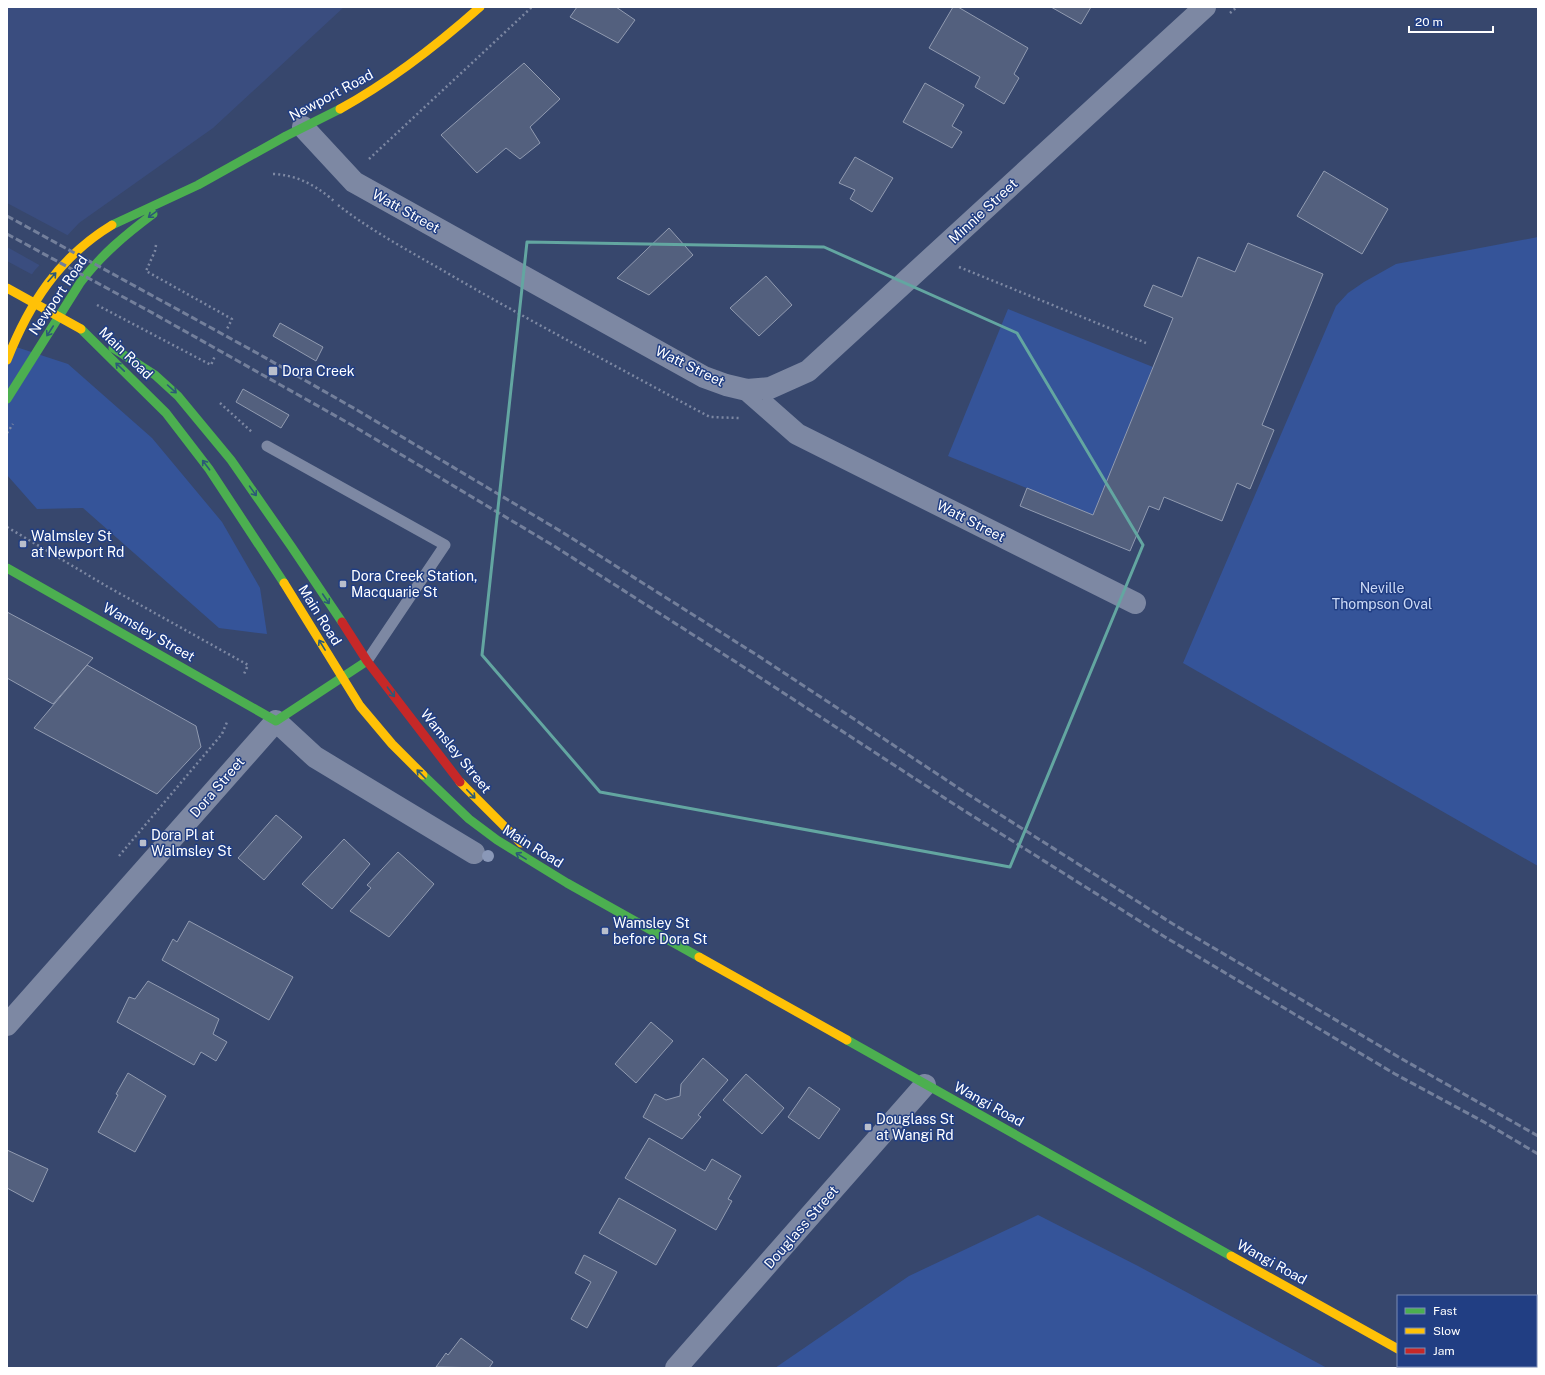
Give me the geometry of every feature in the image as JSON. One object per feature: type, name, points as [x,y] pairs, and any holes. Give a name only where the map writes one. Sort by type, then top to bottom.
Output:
[{"type":"main road","name":"Newport Road","points":[[7,399],[91,267],[122,237],[185,192],[363,96],[392,78],[422,58],[480,7]]},
{"type":"main road","name":"Newport Road","points":[[7,360],[29,308],[52,276],[70,258],[110,224],[130,214],[185,192]]},
{"type":"main road","name":"Main Road","points":[[7,288],[127,356],[155,375],[178,396],[231,460],[291,546],[367,661]]},
{"type":"main road","name":"Main Road","points":[[81,329],[166,413],[209,470],[263,550],[360,706],[383,733],[431,784],[469,819],[497,840],[567,883]]},
{"type":"main road","name":"Wamsley Street","points":[[7,568],[276,721]]},
{"type":"main road","name":"Dora Street","points":[[276,721],[367,661]]},
{"type":"main road","name":"Wamsley Street","points":[[367,661],[457,779],[492,816],[567,883]]},
{"type":"main road","name":"Wangi Road","points":[[567,883],[1397,1348]]},
{"type":"street","name":"Minnie Street","points":[[747,390],[770,388],[808,371],[1204,7]]},
{"type":"street","name":"Watt Street","points":[[303,127],[354,182],[704,377],[726,385],[747,390],[797,434],[1135,603]]},
{"type":"street","points":[[276,721],[315,757],[474,853]]},
{"type":"street","name":"Dora Street","points":[[7,1025],[276,721]]},
{"type":"street","name":"Douglass Street","points":[[676,1368],[925,1085]]},
{"type":"lane","points":[[267,446],[445,545],[367,661]]},
{"type":"path","points":[[1226,17],[1237,7]]},
{"type":"path","points":[[328,196],[350,214],[392,241],[470,286],[710,417],[732,418],[773,414]]},
{"type":"path","points":[[155,251],[146,271],[232,320],[227,329]]},
{"type":"path","points":[[955,266],[1146,343]]},
{"type":"path","points":[[94,304],[211,365],[215,356]]},
{"type":"highlighted area","points":[[527,242],[824,247],[1017,333],[1143,545],[1010,867],[600,792],[482,655]]},
{"type":"green space","name":"Neville Thompson Oval","points":[[1538,237],[1538,866],[1183,663],[1336,306],[1348,293],[1396,264]]},
{"type":"green space","points":[[1008,309],[1153,367],[1093,515],[948,456]]},
{"type":"green space","points":[[7,344],[68,364],[152,438],[222,522],[260,588],[267,634],[219,628],[83,508],[37,509],[7,475]]},
{"type":"green space","points":[[1038,1215],[1138,1266],[1327,1368],[775,1368],[909,1276]]},
{"type":"shaded area","points":[[7,7],[344,7],[213,128],[79,223],[35,270],[7,309]]},
{"type":"pier","points":[[7,203],[69,236],[41,266],[7,247]]},
{"type":"pier","points":[[7,261],[33,275],[10,308],[7,306]]},
{"type":"building","points":[[577,7],[616,7],[635,20],[618,43],[570,17]]},
{"type":"building","points":[[953,7],[958,7],[1028,48],[1014,74],[1019,78],[1004,104],[975,87],[980,77],[929,48]]},
{"type":"building","points":[[1051,7],[1091,7],[1081,24]]},
{"type":"building","points":[[524,63],[560,99],[530,127],[540,143],[520,159],[506,148],[477,173],[441,135]]},
{"type":"building","points":[[925,83],[964,105],[952,126],[962,132],[952,148],[903,122]]},
{"type":"building","points":[[855,157],[893,178],[872,212],[850,199],[855,190],[839,183]]},
{"type":"building","points":[[1324,171],[1388,209],[1362,254],[1297,216]]},
{"type":"building","points":[[669,228],[693,255],[649,295],[617,278]]},
{"type":"building","points":[[1248,243],[1323,274],[1262,425],[1274,430],[1250,489],[1237,483],[1222,521],[1164,497],[1159,510],[1149,506],[1130,551],[1020,506],[1027,488],[1093,515],[1173,318],[1144,306],[1153,285],[1182,297],[1198,257],[1235,272]]},
{"type":"building","points":[[766,276],[792,305],[759,336],[730,308]]},
{"type":"building","points":[[280,323],[323,347],[316,361],[273,336]]},
{"type":"building","points":[[243,389],[289,415],[281,428],[236,402]]},
{"type":"building","points":[[7,612],[93,658],[53,704],[7,678]]},
{"type":"building","points":[[87,665],[196,726],[201,747],[157,794],[34,728]]},
{"type":"building","points":[[276,815],[302,837],[264,880],[238,858]]},
{"type":"building","points":[[344,839],[370,864],[332,909],[302,884]]},
{"type":"building","points":[[398,852],[434,884],[389,937],[350,911],[371,888],[367,885]]},
{"type":"building","points":[[189,921],[293,977],[269,1020],[162,960],[173,939],[177,942]]},
{"type":"building","points":[[148,981],[219,1019],[213,1034],[227,1042],[216,1061],[201,1052],[194,1065],[117,1022],[129,997],[135,999]]},
{"type":"building","points":[[651,1022],[673,1041],[636,1083],[615,1064]]},
{"type":"building","points":[[703,1058],[728,1080],[698,1115],[701,1117],[682,1139],[643,1117],[655,1094],[666,1100],[680,1096],[681,1084]]},
{"type":"building","points":[[128,1073],[166,1096],[135,1152],[98,1132]]},
{"type":"building","points":[[746,1074],[784,1108],[762,1134],[723,1100]]},
{"type":"building","points":[[809,1087],[840,1109],[819,1139],[788,1117]]},
{"type":"building","points":[[649,1138],[705,1171],[712,1159],[741,1176],[728,1199],[732,1201],[716,1230],[625,1178]]},
{"type":"building","points":[[7,1150],[48,1169],[33,1202],[7,1188]]},
{"type":"building","points":[[619,1198],[676,1230],[656,1265],[599,1233]]},
{"type":"building","points":[[584,1255],[617,1272],[587,1328],[571,1319],[591,1282],[575,1273]]},
{"type":"building","points":[[461,1338],[493,1362],[489,1368],[436,1367],[446,1353],[448,1355]]},
{"type":"railway","points":[[7,216],[257,353],[357,410],[562,532],[760,657],[966,793],[1173,924],[1402,1059],[1538,1136]]},
{"type":"railway","points":[[7,234],[149,311],[350,424],[554,546],[960,808],[1165,937],[1395,1074],[1484,1122],[1538,1154]]},
{"type":"traffic: fast","points":[[112,225],[198,185],[286,136],[340,109]]},
{"type":"traffic: fast","points":[[7,399],[80,283],[96,263],[153,214]]},
{"type":"traffic: fast","points":[[81,329],[166,413],[209,469],[284,583]]},
{"type":"traffic: fast","points":[[113,348],[155,375],[178,396],[231,460],[342,622]]},
{"type":"traffic: fast","points":[[7,568],[276,721],[367,661]]},
{"type":"traffic: fast","points":[[423,775],[469,819],[497,840],[567,883],[699,957]]},
{"type":"traffic: fast","points":[[847,1040],[1231,1256]]},
{"type":"traffic: slow","points":[[340,109],[377,87],[413,62],[480,7]]},
{"type":"traffic: slow","points":[[7,360],[25,320],[36,301],[61,267],[76,252],[112,225]]},
{"type":"traffic: slow","points":[[7,288],[81,329]]},
{"type":"traffic: slow","points":[[284,583],[360,706],[392,744],[423,775]]},
{"type":"traffic: slow","points":[[460,782],[521,843]]},
{"type":"traffic: slow","points":[[699,957],[847,1040]]},
{"type":"traffic: slow","points":[[1231,1256],[1397,1348]]},
{"type":"traffic: jam","points":[[342,622],[367,661],[460,782]]},
{"type":"place","name":"Dora Creek","points":[[273,371]]},
{"type":"place","name":"Walmsley St at Newport Rd","points":[[23,544]]},
{"type":"place","name":"Dora Creek Station, Macquarie St","points":[[343,584]]},
{"type":"place","name":"Dora Pl at Walmsley St","points":[[143,843]]},
{"type":"place","name":"Wamsley St before Dora St","points":[[605,931]]},
{"type":"place","name":"Douglass St at Wangi Rd","points":[[868,1127]]}]
